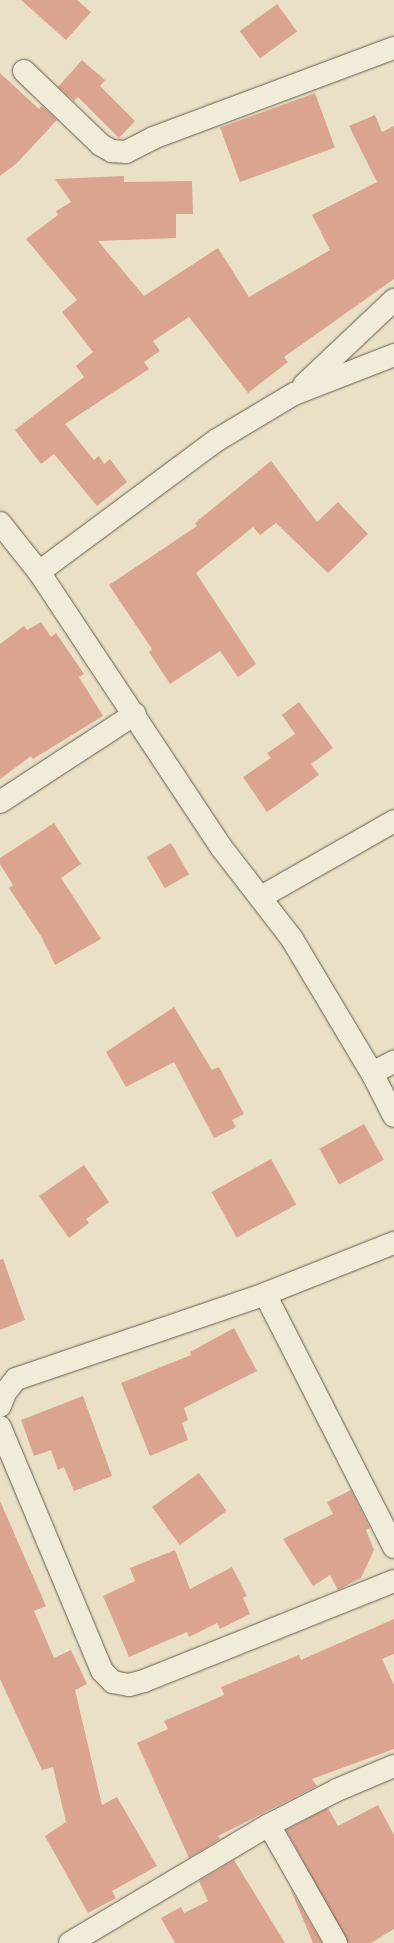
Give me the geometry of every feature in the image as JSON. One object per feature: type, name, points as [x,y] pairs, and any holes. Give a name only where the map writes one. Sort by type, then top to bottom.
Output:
[{"type":"street","points":[[24,71],[101,145],[112,151],[126,152],[153,138],[394,48]]},
{"type":"street","points":[[294,394],[394,300]]},
{"type":"street","points":[[39,572],[217,440],[294,394],[394,355]]},
{"type":"street","points":[[0,523],[39,572],[135,714],[221,847],[261,897],[296,945],[372,1074],[394,1116]]},
{"type":"street","points":[[0,802],[135,714]]},
{"type":"street","points":[[261,897],[394,821]]},
{"type":"street","points":[[372,1074],[394,1062]]},
{"type":"street","points":[[0,1406],[5,1393],[16,1379],[265,1294],[394,1243]]},
{"type":"street","points":[[265,1294],[394,1547]]},
{"type":"street","points":[[0,1427],[102,1671],[113,1682],[129,1685],[144,1681],[394,1581]]},
{"type":"street","points":[[70,1943],[269,1826],[337,1790],[394,1766]]},
{"type":"street","points":[[269,1826],[336,1943]]},
{"type":"building","points":[[21,0],[77,0],[91,12],[66,40]]},
{"type":"building","points":[[277,4],[297,32],[260,59],[240,31]]},
{"type":"building","points":[[82,60],[105,80],[100,86],[135,121],[119,138],[78,97],[74,101],[58,87]]},
{"type":"building","points":[[0,73],[39,109],[42,106],[57,120],[17,163],[0,176]]},
{"type":"building","points":[[315,93],[335,148],[240,182],[220,128]]},
{"type":"building","points":[[375,115],[382,132],[394,126],[394,279],[284,357],[288,362],[248,393],[189,317],[153,341],[160,351],[144,362],[149,369],[65,424],[94,460],[99,456],[104,464],[110,459],[127,482],[97,506],[54,454],[41,464],[15,430],[84,377],[76,366],[93,352],[62,312],[77,300],[26,239],[58,215],[56,211],[71,202],[55,179],[124,176],[124,182],[192,181],[193,214],[176,214],[176,238],[98,241],[144,296],[218,248],[249,297],[330,250],[312,215],[377,182],[349,126]]},
{"type":"building","points":[[271,461],[317,522],[338,502],[368,534],[328,573],[276,523],[260,535],[253,527],[196,573],[256,664],[238,677],[220,651],[170,684],[149,652],[152,649],[109,585],[197,526],[195,523]]},
{"type":"building","points":[[41,622],[51,637],[56,633],[84,674],[79,677],[103,716],[33,759],[31,756],[0,779],[0,644],[24,626],[27,630]]},
{"type":"building","points":[[299,702],[333,748],[311,764],[319,775],[267,812],[243,777],[271,758],[267,753],[295,734],[282,715]]},
{"type":"building","points":[[54,823],[81,864],[61,878],[101,939],[55,965],[41,936],[9,888],[13,885],[0,864],[0,858]]},
{"type":"building","points":[[171,843],[189,874],[165,888],[147,857]]},
{"type":"building","points":[[174,1007],[212,1070],[219,1067],[244,1114],[232,1120],[236,1127],[214,1138],[174,1062],[126,1087],[106,1052]]},
{"type":"building","points":[[364,1124],[384,1160],[339,1185],[319,1149]]},
{"type":"building","points":[[271,1159],[296,1204],[237,1237],[212,1192]]},
{"type":"building","points":[[84,1165],[109,1202],[86,1219],[89,1223],[69,1238],[39,1196]]},
{"type":"building","points":[[3,1259],[25,1320],[0,1330],[0,1260]]},
{"type":"building","points":[[234,1328],[257,1371],[184,1408],[188,1420],[182,1423],[188,1440],[150,1456],[121,1383],[191,1355],[190,1352]]},
{"type":"building","points":[[83,1396],[112,1476],[74,1491],[64,1467],[58,1470],[51,1450],[34,1456],[21,1420]]},
{"type":"building","points":[[199,1473],[227,1511],[180,1545],[152,1507]]},
{"type":"building","points":[[351,1490],[370,1528],[366,1530],[374,1550],[361,1578],[338,1590],[330,1575],[313,1586],[283,1539],[333,1514],[327,1502]]},
{"type":"building","points":[[0,1501],[46,1606],[34,1611],[54,1658],[71,1650],[87,1684],[75,1690],[102,1805],[117,1797],[157,1866],[112,1891],[116,1898],[88,1913],[45,1836],[66,1822],[53,1767],[42,1770],[0,1679]]},
{"type":"building","points":[[175,1550],[190,1589],[232,1567],[247,1596],[243,1598],[250,1614],[220,1629],[217,1623],[189,1637],[187,1632],[129,1657],[103,1596],[135,1581],[130,1568]]},
{"type":"building","points":[[394,1619],[394,1654],[382,1659],[394,1685],[394,1749],[312,1779],[317,1786],[218,1836],[220,1839],[189,1858],[137,1743],[168,1729],[164,1721],[224,1695],[221,1687],[299,1655],[301,1660]]},
{"type":"building","points":[[378,1805],[394,1835],[394,1929],[371,1943],[348,1943],[286,1830],[328,1808],[338,1826]]},
{"type":"building","points":[[234,1860],[285,1943],[175,1943],[161,1918],[181,1907],[184,1913],[208,1901],[199,1881]]},
{"type":"building","points":[[290,1888],[322,1943],[313,1943]]}]
